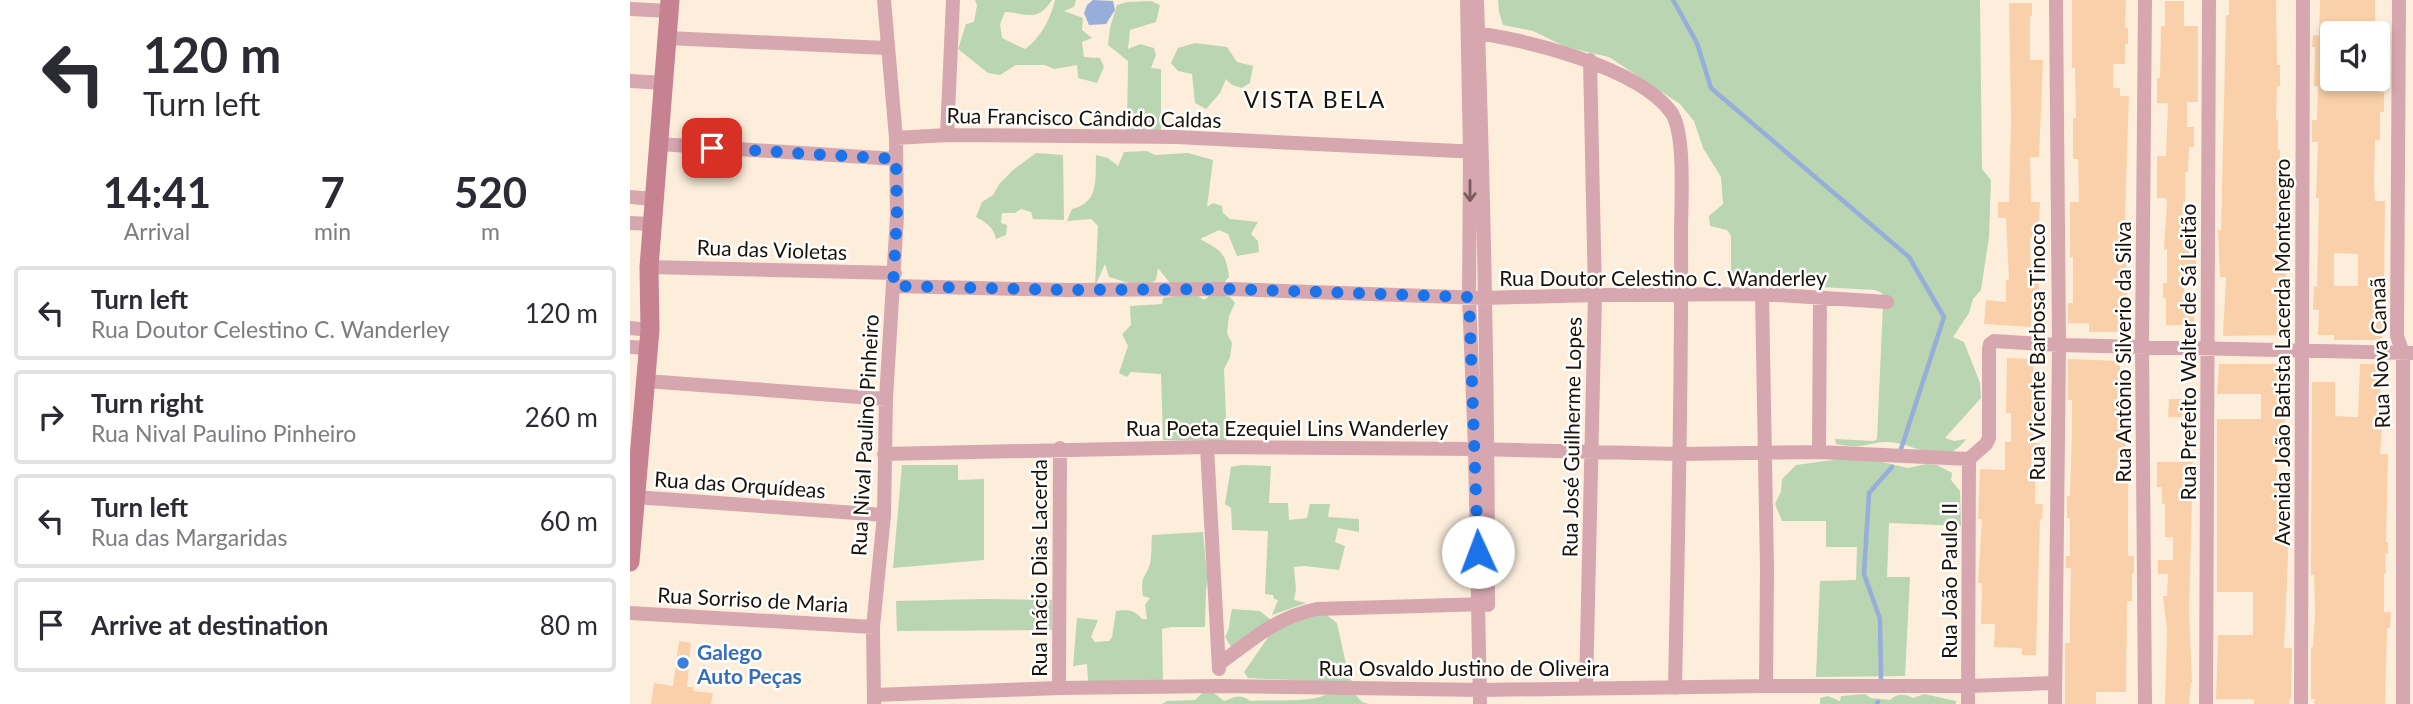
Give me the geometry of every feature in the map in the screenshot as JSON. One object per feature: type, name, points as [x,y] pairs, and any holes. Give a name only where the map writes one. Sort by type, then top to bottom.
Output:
[{"type":"main road","points":[[630,562],[635,497],[634,463],[646,381],[643,342],[669,6]]},
{"type":"street","points":[[947,135],[953,0]]},
{"type":"street","points":[[1467,0],[1473,32]]},
{"type":"street","points":[[1477,0],[1473,32],[1485,697]]},
{"type":"street","name":"Rua Vicente Barbosa Tinoco","points":[[2055,704],[2059,345],[2056,0]]},
{"type":"street","name":"Rua Antônio Silverio da Silva","points":[[2145,0],[2142,346],[2145,704]]},
{"type":"street","name":"Rua Prefeito Walter de Sá Leitão","points":[[2206,704],[2209,0]]},
{"type":"street","name":"Avenida João Batista Lacerda Montenegro","points":[[2301,704],[2303,0]]},
{"type":"street","name":"Rua Nova Canaã","points":[[2399,0],[2397,337],[2408,353],[2403,704]]},
{"type":"street","name":"Rua Nival Paulino Pinheiro","points":[[874,700],[873,627],[884,515],[886,399],[894,280],[896,138],[886,48],[888,1]]},
{"type":"street","points":[[630,9],[669,6]]},
{"type":"street","points":[[1473,32],[1590,60],[1643,88],[1664,104],[1675,118],[1680,149],[1681,294],[1675,688]]},
{"type":"street","points":[[667,38],[886,48]]},
{"type":"street","name":"Rua José Guilherme Lopes","points":[[1586,688],[1595,295],[1590,60]]},
{"type":"street","points":[[630,81],[664,83]]},
{"type":"street","name":"Rua Francisco Cândido Caldas","points":[[896,138],[947,135],[1176,137],[1476,152]]},
{"type":"street","points":[[659,144],[896,159]]},
{"type":"street","points":[[630,197],[654,199]]},
{"type":"street","points":[[630,223],[652,224]]},
{"type":"street","name":"Rua das Violetas","points":[[649,267],[894,280]]},
{"type":"street","name":"Rua Doutor Celestino C. Wanderley","points":[[894,280],[1066,290],[1231,289],[1477,297],[1762,294],[1887,302]]},
{"type":"street","points":[[1762,294],[1767,569],[1766,686]]},
{"type":"street","points":[[1819,452],[1820,297]]},
{"type":"street","points":[[630,328],[643,342]]},
{"type":"street","name":"Rua João Paulo II","points":[[1968,703],[1975,454],[1989,438],[1990,344],[1994,341],[2059,345]]},
{"type":"street","points":[[2059,345],[2408,353]]},
{"type":"street","points":[[646,381],[886,399]]},
{"type":"street","points":[[1207,447],[1220,686]]},
{"type":"street","name":"Rua Poeta Ezequiel Lins Wanderley","points":[[884,454],[1207,447],[1679,454],[1975,454]]},
{"type":"street","name":"Rua Inácio Dias Lacerda","points":[[1059,688],[1060,449]]},
{"type":"street","name":"Rua das Orquídeas","points":[[635,497],[884,515]]},
{"type":"street","points":[[1219,664],[1277,621],[1296,613],[1317,609],[1484,604]]},
{"type":"street","name":"Rua Sorriso de Maria","points":[[630,613],[873,627]]},
{"type":"street","name":"Rua Osvaldo Justino de Oliveira","points":[[874,700],[1059,688],[1220,686],[1485,697],[1586,688],[2054,683]]},
{"type":"green space","points":[[975,0],[1052,0],[1037,14],[1005,12],[1000,24],[1002,38],[1025,49],[1044,28],[1055,0],[1076,0],[1074,7],[1064,11],[1083,18],[1082,30],[1092,38],[1082,42],[1084,57],[1100,58],[1104,67],[1097,83],[1078,78],[1077,65],[1054,69],[1045,65],[1016,65],[1000,75],[988,73],[958,49],[966,24],[974,22],[977,5]]},
{"type":"green space","points":[[1498,0],[1980,0],[1982,169],[1991,180],[1989,237],[1981,290],[1973,299],[1969,313],[1953,337],[1964,342],[1980,383],[1981,398],[1945,438],[1954,441],[1966,439],[1957,449],[1938,454],[1896,443],[1857,446],[1836,444],[1835,439],[1877,439],[1882,293],[1875,290],[1820,287],[1793,277],[1731,284],[1731,236],[1727,230],[1710,226],[1709,216],[1723,204],[1721,177],[1703,148],[1694,121],[1680,104],[1609,57],[1566,47],[1533,31],[1503,25]]},
{"type":"green space","points":[[1151,1],[1160,5],[1156,22],[1130,30],[1128,49],[1140,44],[1154,48],[1156,55],[1151,68],[1161,69],[1161,131],[1127,132],[1128,61],[1108,45],[1110,28],[1117,5]]},
{"type":"green space","points":[[1195,43],[1227,47],[1237,62],[1253,66],[1250,83],[1242,88],[1232,85],[1226,79],[1220,93],[1206,109],[1195,103],[1192,74],[1178,71],[1171,63],[1178,48]]},
{"type":"green space","points":[[1147,151],[1155,155],[1188,153],[1213,160],[1207,207],[1213,203],[1222,206],[1223,213],[1230,219],[1258,222],[1251,234],[1258,241],[1259,252],[1237,256],[1228,234],[1219,230],[1200,239],[1224,257],[1229,277],[1224,283],[1176,286],[1169,282],[1158,268],[1156,280],[1151,283],[1133,283],[1109,277],[1105,264],[1095,286],[1098,226],[1091,219],[1067,221],[1072,209],[1081,206],[1092,195],[1096,155],[1108,158],[1118,166],[1124,152]]},
{"type":"green space","points":[[1036,153],[1063,155],[1064,220],[1033,219],[1031,212],[1021,209],[1015,213],[1002,213],[1001,223],[1007,225],[1006,235],[996,239],[989,226],[976,217],[982,202],[993,195],[1013,170]]},
{"type":"green space","points":[[1194,293],[1204,300],[1213,293],[1230,297],[1235,303],[1229,316],[1227,333],[1232,343],[1230,357],[1224,369],[1227,441],[1163,440],[1161,374],[1131,372],[1127,377],[1119,373],[1128,346],[1122,334],[1131,325],[1130,306],[1162,304],[1163,298]]},
{"type":"green space","points":[[1847,458],[1908,468],[1926,464],[1937,465],[1952,473],[1951,480],[1960,491],[1961,526],[1889,523],[1887,577],[1910,577],[1905,676],[1816,677],[1820,581],[1856,580],[1857,547],[1826,547],[1826,521],[1782,521],[1775,504],[1781,491],[1782,479],[1796,465]]},
{"type":"green space","points":[[902,465],[958,465],[958,480],[984,479],[984,560],[893,568]]},
{"type":"green space","points":[[1271,466],[1269,503],[1288,503],[1289,520],[1307,518],[1310,504],[1330,504],[1328,517],[1359,519],[1359,532],[1338,528],[1335,542],[1345,546],[1339,570],[1294,567],[1294,600],[1306,603],[1272,615],[1278,600],[1274,599],[1273,595],[1265,594],[1268,531],[1232,530],[1231,508],[1225,504],[1231,467]]},
{"type":"green space","points":[[1203,532],[1209,571],[1205,627],[1162,629],[1163,682],[1088,682],[1087,664],[1073,666],[1077,618],[1098,620],[1091,637],[1095,642],[1109,641],[1112,637],[1116,611],[1131,611],[1142,619],[1147,619],[1145,605],[1150,598],[1143,596],[1142,584],[1150,564],[1152,535]]},
{"type":"green space","points":[[1052,600],[1052,630],[897,631],[896,601]]},
{"type":"green space","points":[[1232,609],[1260,611],[1271,620],[1231,647],[1225,637]]},
{"type":"green space","points":[[1324,613],[1337,623],[1349,678],[1354,683],[1248,678],[1244,672],[1269,636],[1311,615]]},
{"type":"green space","points":[[1350,689],[1362,702],[1369,704],[1162,704],[1167,701],[1195,700],[1204,691],[1210,690],[1224,701],[1240,696],[1250,701],[1304,700]]},
{"type":"green space","points":[[1865,694],[1871,698],[1890,700],[1898,695],[1913,698],[1924,694],[1956,701],[1956,704],[1820,704],[1820,698],[1828,696],[1840,701],[1841,696]]},
{"type":"water","points":[[1093,0],[1113,1],[1115,10],[1106,24],[1089,25],[1084,13]]},
{"type":"building","points":[[2072,0],[2126,0],[2125,28],[2128,28],[2128,44],[2125,44],[2125,64],[2113,64],[2113,88],[2120,88],[2120,96],[2129,96],[2125,213],[2126,234],[2130,234],[2130,249],[2126,249],[2128,332],[2089,332],[2089,323],[2068,323],[2068,303],[2073,303],[2070,202],[2079,202],[2078,159],[2073,159],[2073,118],[2076,118],[2075,68],[2072,68]]},
{"type":"building","points":[[2229,0],[2276,0],[2277,65],[2280,65],[2276,120],[2280,150],[2278,260],[2286,260],[2286,279],[2281,279],[2282,335],[2223,336],[2226,277],[2220,277],[2218,230],[2221,230],[2226,15],[2229,15]]},
{"type":"building","points":[[2320,0],[2375,0],[2375,21],[2320,21],[2320,91],[2384,92],[2384,112],[2380,112],[2380,140],[2375,140],[2374,182],[2375,201],[2385,201],[2384,282],[2376,282],[2376,318],[2383,318],[2382,340],[2334,340],[2334,335],[2318,335],[2319,310],[2313,310],[2314,286],[2317,287],[2319,198],[2316,198],[2318,142],[2312,142],[2312,120],[2317,120],[2318,86],[2314,86],[2313,35],[2319,36]],"holes":[[[2334,253],[2358,254],[2358,286],[2334,286]]]},
{"type":"building","points":[[2165,1],[2184,1],[2184,26],[2198,26],[2198,102],[2187,102],[2187,127],[2194,127],[2194,147],[2189,147],[2188,172],[2185,172],[2182,232],[2189,232],[2189,257],[2196,257],[2196,275],[2184,275],[2184,309],[2194,309],[2194,325],[2166,325],[2166,298],[2163,298],[2163,283],[2167,283],[2167,249],[2164,249],[2167,202],[2166,198],[2157,198],[2157,156],[2166,156],[2168,103],[2157,103],[2157,78],[2160,78],[2161,26],[2165,26]]},
{"type":"building","points":[[2009,3],[2032,3],[2030,60],[2043,60],[2039,157],[2030,157],[2031,202],[2040,202],[2038,236],[2030,237],[2031,279],[2039,279],[2039,297],[2032,297],[2031,327],[1984,324],[1986,300],[2006,302],[2006,280],[2009,280],[2006,218],[1998,218],[1998,202],[2009,202]]},
{"type":"building","points":[[2007,358],[2033,359],[2033,387],[2039,388],[2039,414],[2034,414],[2034,443],[2040,443],[2039,459],[2036,459],[2035,504],[2043,504],[2040,519],[2036,655],[2022,655],[2022,648],[1994,647],[1995,624],[1981,624],[1982,583],[1978,583],[1982,519],[1978,519],[1980,469],[2005,470],[2005,442],[2011,442],[2011,413],[2006,413]]},
{"type":"building","points":[[2068,359],[2120,361],[2120,382],[2131,382],[2131,405],[2126,405],[2126,466],[2128,556],[2134,556],[2134,573],[2132,601],[2127,601],[2126,692],[2096,692],[2096,704],[2065,704],[2065,643],[2070,643],[2071,568],[2066,568],[2066,556],[2070,556],[2067,496],[2070,496],[2072,430],[2072,400],[2068,400]]},
{"type":"building","points":[[2219,364],[2287,364],[2287,452],[2277,452],[2277,489],[2286,489],[2288,557],[2284,648],[2292,648],[2289,704],[2254,704],[2254,699],[2216,699],[2218,635],[2253,635],[2253,592],[2217,592],[2217,419],[2261,419],[2261,394],[2217,394]]},
{"type":"building","points":[[2360,364],[2382,364],[2380,401],[2384,401],[2380,454],[2388,454],[2388,554],[2385,554],[2384,612],[2391,612],[2390,628],[2387,628],[2385,704],[2314,704],[2315,699],[2311,699],[2311,648],[2315,612],[2314,575],[2311,575],[2312,382],[2335,382],[2335,416],[2358,417]]},
{"type":"building","points":[[2169,399],[2191,399],[2190,417],[2168,417]]},
{"type":"building","points":[[2157,462],[2193,462],[2189,612],[2192,682],[2189,704],[2165,704],[2167,630],[2163,596],[2167,596],[2168,574],[2158,574],[2158,560],[2173,560],[2173,537],[2165,537],[2165,504],[2162,504],[2162,487],[2157,487]]},
{"type":"building","name":"Galego Auto Peças","points":[[679,641],[691,643],[687,687],[693,687],[693,691],[713,693],[711,704],[651,704],[654,683],[673,686]]},
{"type":"waterway","points":[[1673,0],[1697,43],[1711,88],[1909,257],[1944,317],[1901,449]]},
{"type":"waterway","points":[[1881,680],[1880,619],[1864,574],[1869,493],[1892,467]]},
{"type":"place","name":"Galego Auto Peças","points":[[683,663]]},
{"type":"district","name":"VISTA BELA","points":[[1315,99]]},
{"type":"route","points":[[712,148],[896,159],[897,216],[893,286],[1066,290],[1231,289],[1469,297],[1478,552]]}]
